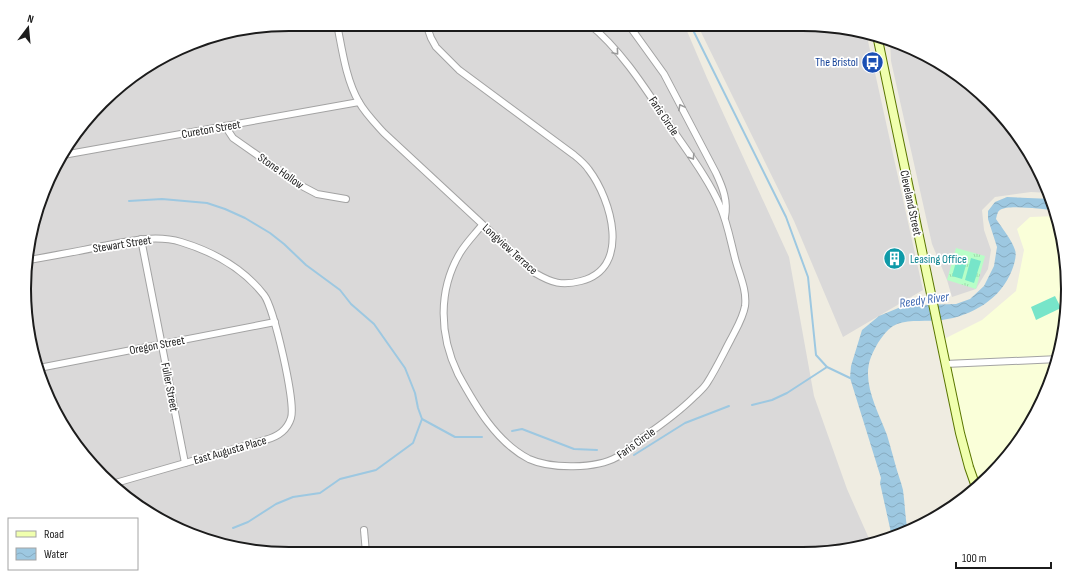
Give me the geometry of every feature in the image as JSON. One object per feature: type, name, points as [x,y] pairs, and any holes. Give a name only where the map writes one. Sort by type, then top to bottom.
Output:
[{"type":"street","name":"Longview Terrace","points":[[338,31],[347,71],[359,102],[384,133],[535,273],[559,284],[587,280],[596,274],[608,261],[613,246],[612,221],[605,199],[589,169],[574,155],[458,70],[436,47],[428,31]]},
{"type":"street","name":"Faris Circle","points":[[482,225],[459,254],[446,286],[442,312],[444,327],[456,369],[475,404],[493,429],[513,448],[531,460],[564,467],[594,464],[616,458],[684,407],[706,384],[739,322],[745,305],[743,287],[725,219],[716,197],[694,160],[639,79],[614,49],[595,31]]},
{"type":"street","name":"Faris Circle","points":[[633,31],[664,74],[716,173],[726,198],[727,208],[725,219]]},
{"type":"street","name":"Cleveland Street","points":[[879,43],[938,333],[960,433],[974,482]]},
{"type":"street","name":"Cureton Street","points":[[70,154],[359,102]]},
{"type":"street","name":"Stone Hollow","points":[[226,126],[234,138],[300,185],[317,194],[346,199]]},
{"type":"street","name":"Stewart Street","points":[[33,259],[141,239],[168,239],[181,242],[200,248],[227,262],[245,274],[265,296],[271,308],[275,322]]},
{"type":"street","name":"Fuller Street","points":[[141,239],[185,463]]},
{"type":"street","name":"Oregon Street","points":[[43,367],[275,322]]},
{"type":"street","name":"East Augusta Place","points":[[118,482],[276,437],[284,431],[289,423],[292,402],[275,322]]},
{"type":"street","points":[[945,364],[1051,359]]},
{"type":"street","points":[[364,530],[365,547]]},
{"type":"shaded area","points":[[289,31],[687,31],[789,257],[814,396],[847,489],[869,538],[837,545],[803,547],[289,547],[255,545],[206,533],[175,520],[146,504],[119,483],[84,446],[74,432],[58,403],[40,356],[33,323],[31,289],[33,255],[45,206],[58,175],[74,146],[95,119],[119,95],[146,74],[160,66],[190,51],[222,40],[255,33]]},
{"type":"shaded area","points":[[700,31],[803,31],[837,33],[868,39],[923,290],[843,337],[794,221]]},
{"type":"shaded area","points":[[890,47],[917,58],[946,74],[973,95],[997,119],[1018,146],[1042,193],[1031,192],[995,197],[982,210],[984,230],[991,250],[988,269],[976,289],[952,297],[947,280],[932,244],[891,61]]},
{"type":"shaded area","points":[[1050,216],[1056,239],[1059,255],[1061,289],[1059,323],[1056,339],[1041,388],[1018,432],[997,459],[975,481],[940,341],[982,320],[1016,291],[1024,250],[1017,229],[1030,217]]},
{"type":"green space","points":[[956,248],[985,256],[976,289],[947,280]]},
{"type":"green space","points":[[958,255],[968,258],[962,279],[952,276]]},
{"type":"green space","points":[[971,258],[981,261],[974,283],[965,280]]},
{"type":"green space","points":[[1055,296],[1060,306],[1060,309],[1036,320],[1031,307]]},
{"type":"water","points":[[1007,197],[1044,199],[1048,210],[1011,207],[1004,208],[998,212],[996,219],[1012,242],[1016,255],[1012,270],[1001,289],[993,298],[964,315],[942,320],[902,322],[893,326],[885,333],[871,357],[868,367],[869,386],[875,406],[887,435],[904,495],[907,525],[891,531],[880,483],[881,478],[850,378],[851,366],[862,330],[879,316],[908,304],[956,304],[970,299],[984,286],[994,266],[997,247],[988,219],[988,211],[995,202]]},
{"type":"waterway","points":[[693,31],[786,217],[808,277],[816,355],[827,367],[850,378]]},
{"type":"waterway","points":[[129,201],[162,199],[207,203],[245,218],[270,233],[306,265],[340,290],[351,304],[374,324],[405,368],[415,393],[422,419],[455,437],[482,437]]},
{"type":"waterway","points":[[752,405],[772,400],[787,393],[827,367]]},
{"type":"waterway","points":[[634,455],[685,423],[729,406]]},
{"type":"waterway","points":[[233,528],[248,522],[276,504],[293,497],[320,493],[340,479],[376,470],[413,443],[422,419]]},
{"type":"waterway","points":[[512,431],[522,429],[574,449],[597,450]]},
{"type":"place","name":"The Bristol","points":[[873,62]]},
{"type":"place","name":"Leasing Office","points":[[894,259]]},
{"type":"water label","name":"Reedy River","points":[[924,299]]}]
